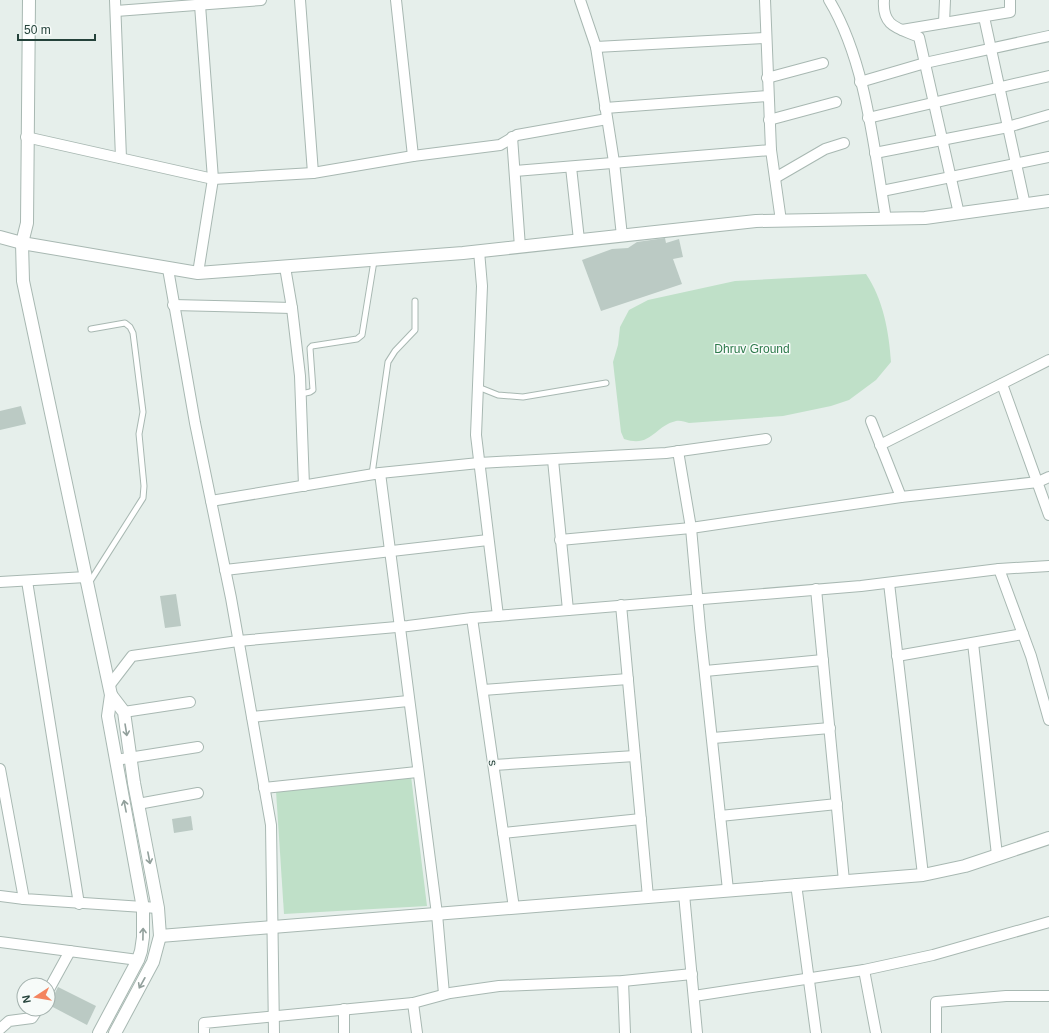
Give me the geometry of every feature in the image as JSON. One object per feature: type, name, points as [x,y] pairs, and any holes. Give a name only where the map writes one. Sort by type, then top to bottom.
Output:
[{"type":"street","points":[[28,0],[26,137],[27,223],[22,243],[23,281],[110,690],[108,716],[143,908],[143,945],[138,960],[99,1033]]},
{"type":"street","points":[[115,0],[121,158]]},
{"type":"street","points":[[116,11],[261,0]]},
{"type":"street","points":[[300,0],[313,173]]},
{"type":"street","points":[[396,0],[413,156]]},
{"type":"street","points":[[580,0],[596,47],[614,162],[622,236]]},
{"type":"street","points":[[765,0],[771,150],[781,221]]},
{"type":"street","points":[[828,0],[846,34],[860,82],[875,153],[886,219]]},
{"type":"street","points":[[884,0],[884,12],[887,22],[919,37],[959,214]]},
{"type":"street","points":[[944,23],[945,0]]},
{"type":"street","points":[[902,30],[1010,12],[1010,0]]},
{"type":"street","points":[[198,273],[213,179],[200,5]]},
{"type":"street","points":[[984,17],[1025,205]]},
{"type":"street","points":[[860,82],[925,63],[1049,36]]},
{"type":"street","points":[[596,47],[766,38]]},
{"type":"street","points":[[767,78],[823,63]]},
{"type":"street","points":[[868,118],[1049,76]]},
{"type":"street","points":[[605,108],[768,96]]},
{"type":"street","points":[[770,120],[836,102]]},
{"type":"street","points":[[875,153],[1008,127],[1049,115]]},
{"type":"street","points":[[26,137],[213,179],[313,173],[413,156],[500,145],[517,135],[607,119]]},
{"type":"street","points":[[512,138],[520,247]]},
{"type":"street","points":[[775,178],[825,149],[844,143]]},
{"type":"street","points":[[515,171],[771,150]]},
{"type":"street","points":[[882,191],[1049,157]]},
{"type":"street","points":[[571,167],[579,240]]},
{"type":"street","points":[[0,237],[22,243],[198,273],[479,251],[756,221],[925,218],[1049,201]]},
{"type":"street","points":[[479,251],[482,286],[476,435],[498,616]]},
{"type":"street","points":[[285,267],[292,308],[301,394],[304,486]]},
{"type":"street","points":[[168,269],[173,305],[225,570],[271,825],[274,1033]]},
{"type":"street","points":[[173,305],[292,308]]},
{"type":"street","points":[[880,445],[1049,360]]},
{"type":"street","points":[[1002,384],[1049,515]]},
{"type":"street","points":[[870,421],[901,497]]},
{"type":"street","points":[[211,501],[376,474],[479,463],[553,460],[678,451],[766,439]]},
{"type":"street","points":[[678,451],[691,528],[728,890]]},
{"type":"street","points":[[553,460],[568,610]]},
{"type":"street","points":[[376,474],[391,552],[417,772],[437,914],[444,994]]},
{"type":"street","points":[[560,540],[691,528],[901,497],[1038,482],[1049,477]]},
{"type":"street","points":[[225,570],[488,540]]},
{"type":"street","points":[[110,690],[132,656],[238,641],[400,627],[472,618],[889,583],[999,569],[1049,566]]},
{"type":"street","points":[[999,569],[1023,634],[1049,720]]},
{"type":"street","points":[[27,581],[80,904]]},
{"type":"street","points":[[0,582],[87,582]]},
{"type":"street","points":[[889,583],[923,875]]},
{"type":"street","points":[[816,589],[844,881]]},
{"type":"street","points":[[621,605],[648,897]]},
{"type":"street","name":"s","points":[[472,618],[514,908]]},
{"type":"street","points":[[897,656],[1023,634]]},
{"type":"street","points":[[973,643],[997,855]]},
{"type":"street","points":[[705,671],[823,660]]},
{"type":"street","points":[[483,690],[628,680]]},
{"type":"street","points":[[110,690],[124,712],[138,804],[158,908],[160,936],[153,962],[115,1033]]},
{"type":"street","points":[[252,717],[408,701]]},
{"type":"street","points":[[124,712],[190,702]]},
{"type":"street","points":[[713,738],[830,728]]},
{"type":"street","points":[[116,760],[198,747]]},
{"type":"street","points":[[494,765],[635,756]]},
{"type":"street","points":[[0,769],[2,794],[24,899]]},
{"type":"street","points":[[264,788],[417,772]]},
{"type":"street","points":[[138,804],[198,793]]},
{"type":"street","points":[[720,816],[837,804]]},
{"type":"street","points":[[504,833],[640,819]]},
{"type":"street","points":[[160,936],[923,875],[965,866],[1049,838]]},
{"type":"street","points":[[796,884],[816,1033]]},
{"type":"street","points":[[684,894],[698,1033]]},
{"type":"street","points":[[0,896],[80,904],[158,908]]},
{"type":"street","points":[[694,996],[864,970],[933,955],[1049,922]]},
{"type":"street","points":[[0,942],[138,960]]},
{"type":"street","points":[[56,977],[70,951]]},
{"type":"street","points":[[864,970],[876,1033]]},
{"type":"street","points":[[204,1033],[204,1023],[413,1003],[444,994],[499,986],[623,981],[692,974]]},
{"type":"street","points":[[623,981],[625,1033]]},
{"type":"street","points":[[936,1033],[936,1002],[1006,996],[1049,996]]},
{"type":"street","points":[[413,1003],[417,1033]]},
{"type":"street","points":[[344,1009],[344,1033]]},
{"type":"street","points":[[3,1033],[0,1029],[9,1021],[33,1017]]},
{"type":"lane","points":[[301,394],[313,390],[310,348],[312,346],[356,339],[362,334],[374,260]]},
{"type":"lane","points":[[376,474],[388,362],[395,351],[415,330],[415,301]]},
{"type":"lane","points":[[87,582],[143,498],[144,486],[139,440],[143,412],[133,333],[130,327],[125,323],[91,329]]},
{"type":"lane","points":[[478,387],[498,395],[523,397],[606,383]]},
{"type":"green space","name":"Dhruv Ground","points":[[866,274],[881,305],[887,327],[891,362],[876,380],[849,400],[831,406],[783,416],[689,423],[676,421],[663,427],[647,439],[633,441],[624,439],[621,432],[613,362],[618,345],[620,327],[629,310],[648,300],[735,281]]},
{"type":"green space","points":[[411,776],[427,906],[284,914],[276,791]]},
{"type":"building","points":[[665,238],[666,243],[679,239],[683,257],[673,259],[682,284],[601,311],[582,260],[612,249],[628,248],[637,242]]},
{"type":"building","points":[[21,406],[26,424],[0,430],[0,411]]},
{"type":"building","points":[[176,594],[181,626],[165,628],[160,596]]},
{"type":"building","points":[[191,816],[193,830],[174,833],[172,819]]},
{"type":"building","points":[[58,987],[96,1006],[87,1025],[56,1009],[56,991]]}]
